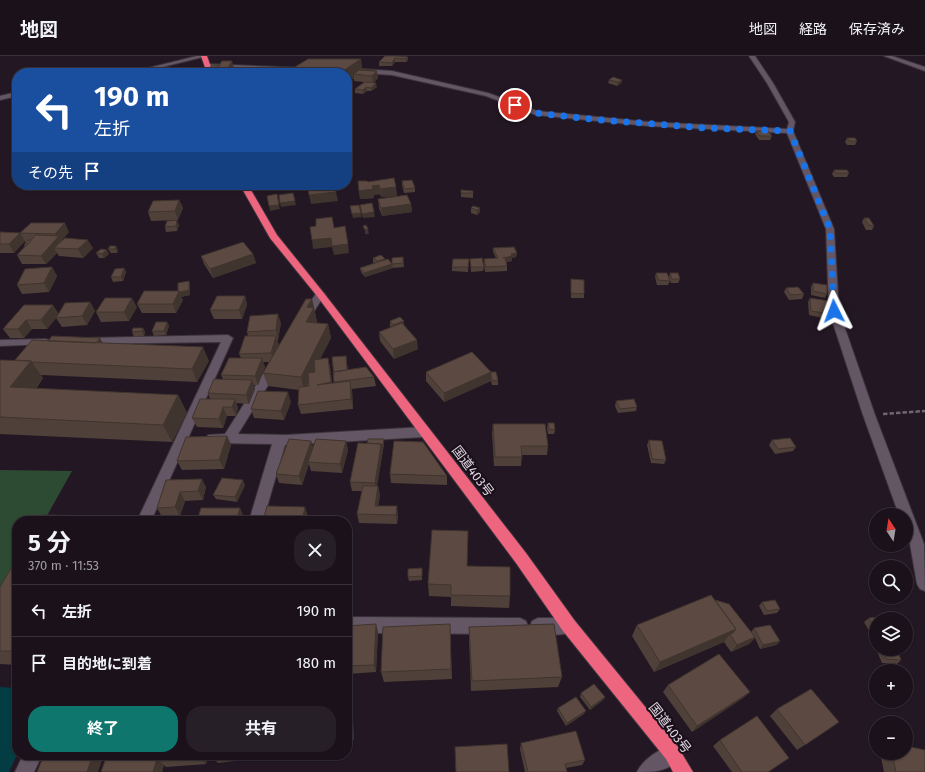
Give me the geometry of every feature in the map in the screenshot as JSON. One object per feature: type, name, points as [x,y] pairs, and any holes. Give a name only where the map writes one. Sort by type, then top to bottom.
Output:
[{"type":"highway","points":[[204,56],[208,66]]},
{"type":"highway","name":"国道403号","points":[[247,190],[274,236],[521,558],[569,626],[672,753],[684,772]]},
{"type":"street","points":[[152,68],[204,56]]},
{"type":"street","points":[[752,56],[770,83],[792,122],[790,131],[830,229],[834,311],[869,415],[903,508]]},
{"type":"street","points":[[887,56],[925,69]]},
{"type":"street","points":[[208,66],[236,66],[254,68]]},
{"type":"street","points":[[354,71],[392,73],[488,94],[536,113],[649,124],[790,131]]},
{"type":"street","points":[[0,98],[12,95]]},
{"type":"street","points":[[299,327],[320,294]]},
{"type":"street","points":[[71,342],[228,338],[146,516]]},
{"type":"street","points":[[0,343],[55,342]]},
{"type":"street","points":[[228,439],[278,360]]},
{"type":"street","points":[[182,438],[280,440],[424,432]]},
{"type":"street","points":[[257,516],[280,440]]},
{"type":"street","points":[[913,533],[917,544],[925,584]]},
{"type":"street","points":[[352,625],[569,626]]},
{"type":"street","points":[[646,772],[672,753]]},
{"type":"street","points":[[24,772],[30,760]]},
{"type":"path","points":[[869,415],[925,411]]},
{"type":"green space","points":[[0,470],[72,471],[47,516],[12,516],[12,576],[0,596]]},
{"type":"water","points":[[0,687],[12,688],[12,760],[15,760],[9,772],[0,772]]},
{"type":"building","points":[[385,56],[408,57],[406,59],[395,58],[392,63],[379,62]]},
{"type":"building","points":[[308,59],[361,59],[348,68],[293,68]]},
{"type":"building","points":[[222,61],[232,61],[228,68],[217,68]]},
{"type":"building","points":[[212,65],[219,65],[218,67],[210,68]]},
{"type":"building","points":[[363,69],[376,70],[362,70]]},
{"type":"building","points":[[359,70],[377,71],[372,76],[354,74]]},
{"type":"building","points":[[613,77],[622,80],[618,82],[609,80]]},
{"type":"building","points":[[365,82],[376,83],[371,88],[366,87],[363,90],[355,89]]},
{"type":"building","points":[[756,131],[768,131],[772,136],[760,136]]},
{"type":"building","points":[[847,138],[855,138],[857,141],[849,141]]},
{"type":"building","points":[[834,170],[847,170],[849,173],[836,173]]},
{"type":"building","points":[[394,178],[396,187],[380,189],[379,185],[372,186],[373,189],[359,191],[358,181],[368,182]]},
{"type":"building","points":[[412,180],[415,188],[404,189],[402,181]]},
{"type":"building","points":[[308,190],[336,190],[336,192],[309,195]]},
{"type":"building","points":[[461,190],[473,191],[473,193],[461,193]]},
{"type":"building","points":[[293,193],[295,201],[280,203],[279,195]]},
{"type":"building","points":[[277,194],[279,205],[269,206],[267,196]]},
{"type":"building","points":[[407,195],[411,204],[381,208],[378,199]]},
{"type":"building","points":[[179,200],[175,211],[148,212],[153,201]]},
{"type":"building","points":[[372,203],[374,212],[362,214],[360,205]]},
{"type":"building","points":[[359,205],[361,213],[352,214],[350,206]]},
{"type":"building","points":[[473,206],[480,208],[477,210],[471,208]]},
{"type":"building","points":[[332,217],[334,228],[345,226],[348,244],[332,246],[331,238],[312,240],[310,227],[316,226],[316,219]]},
{"type":"building","points":[[864,218],[869,218],[874,226],[869,225]]},
{"type":"building","points":[[177,220],[176,226],[165,227],[167,221]]},
{"type":"building","points":[[31,223],[65,223],[55,234],[20,233]]},
{"type":"building","points":[[366,225],[368,229],[365,230],[363,226]]},
{"type":"building","points":[[0,232],[20,233],[9,244],[0,244]]},
{"type":"building","points":[[36,235],[59,236],[41,256],[17,255]]},
{"type":"building","points":[[65,238],[88,240],[78,249],[54,248]]},
{"type":"building","points":[[28,240],[31,240],[27,245],[24,245]]},
{"type":"building","points":[[243,242],[253,254],[210,269],[201,256]]},
{"type":"building","points":[[110,246],[116,246],[115,249],[108,249]]},
{"type":"building","points":[[514,247],[517,253],[503,258],[505,258],[507,266],[486,267],[484,259],[498,258],[493,248]]},
{"type":"building","points":[[101,249],[107,250],[102,254],[96,253]]},
{"type":"building","points":[[381,255],[385,259],[377,261],[373,258]]},
{"type":"building","points":[[403,257],[403,263],[392,264],[392,258]]},
{"type":"building","points":[[482,258],[484,267],[471,267],[470,259]]},
{"type":"building","points":[[388,259],[392,264],[364,273],[360,268]]},
{"type":"building","points":[[453,259],[469,259],[468,267],[452,267]]},
{"type":"building","points":[[52,267],[44,283],[17,285],[25,269]]},
{"type":"building","points":[[124,268],[121,277],[111,277],[115,269]]},
{"type":"building","points":[[656,273],[667,273],[670,281],[658,280]]},
{"type":"building","points":[[670,273],[678,273],[680,279],[672,279]]},
{"type":"building","points":[[571,279],[584,280],[584,294],[571,293]]},
{"type":"building","points":[[189,281],[189,290],[178,291],[178,283]]},
{"type":"building","points":[[813,283],[827,285],[827,294],[813,291]]},
{"type":"building","points":[[798,287],[804,294],[791,295],[786,288]]},
{"type":"building","points":[[144,291],[179,291],[173,304],[137,304]]},
{"type":"building","points":[[217,296],[245,296],[239,310],[210,310]]},
{"type":"building","points":[[105,298],[132,298],[124,312],[96,312]]},
{"type":"building","points":[[810,298],[829,301],[830,314],[811,311]]},
{"type":"building","points":[[306,299],[312,299],[307,307],[314,308],[306,322],[328,324],[301,377],[263,373]]},
{"type":"building","points":[[90,302],[82,316],[56,318],[65,303]]},
{"type":"building","points":[[24,305],[53,305],[41,320],[26,320],[18,329],[3,329]]},
{"type":"building","points":[[278,314],[276,330],[247,332],[250,316]]},
{"type":"building","points":[[400,317],[404,321],[393,325],[390,321]]},
{"type":"building","points":[[156,322],[167,322],[164,331],[152,331]]},
{"type":"building","points":[[402,323],[417,340],[393,349],[379,332]]},
{"type":"building","points":[[133,328],[143,328],[142,331],[132,332]]},
{"type":"building","points":[[52,336],[100,338],[96,343],[48,341]]},
{"type":"building","points":[[245,336],[276,336],[271,353],[239,354]]},
{"type":"building","points":[[32,340],[203,347],[192,369],[15,360]]},
{"type":"building","points":[[472,352],[491,372],[444,393],[426,372]]},
{"type":"building","points":[[346,356],[347,370],[334,372],[332,357]]},
{"type":"building","points":[[229,358],[262,358],[255,376],[221,375]]},
{"type":"building","points":[[328,358],[331,382],[317,385],[350,381],[351,399],[298,405],[299,387],[309,386],[308,373],[315,372],[314,360]]},
{"type":"building","points":[[0,360],[31,361],[10,387],[178,395],[163,425],[0,417]]},
{"type":"building","points":[[366,367],[374,377],[334,382],[333,372]]},
{"type":"building","points":[[491,372],[496,372],[498,380],[493,381]]},
{"type":"building","points":[[214,379],[252,380],[246,395],[208,393]]},
{"type":"building","points":[[258,391],[288,392],[281,411],[251,409]]},
{"type":"building","points":[[200,399],[235,399],[232,407],[223,407],[219,419],[192,418]]},
{"type":"building","points":[[634,399],[637,407],[620,409],[616,401]]},
{"type":"building","points":[[548,423],[554,423],[555,430],[549,429]]},
{"type":"building","points":[[493,424],[545,424],[548,446],[521,446],[522,457],[495,457]]},
{"type":"building","points":[[227,436],[219,460],[177,461],[186,437]]},
{"type":"building","points":[[790,438],[796,447],[778,449],[772,440]]},
{"type":"building","points":[[289,439],[311,441],[299,476],[276,474]]},
{"type":"building","points":[[316,439],[346,441],[340,464],[308,462]]},
{"type":"building","points":[[368,439],[384,439],[382,448],[381,444],[367,443]]},
{"type":"building","points":[[649,440],[662,441],[666,460],[652,459]]},
{"type":"building","points":[[394,441],[423,442],[447,476],[390,474]]},
{"type":"building","points":[[358,443],[381,444],[375,483],[350,482]]},
{"type":"building","points":[[222,478],[243,480],[235,497],[213,495]]},
{"type":"building","points":[[202,479],[198,491],[180,492],[175,507],[157,508],[166,480]]},
{"type":"building","points":[[363,486],[378,486],[375,506],[397,506],[396,515],[357,514]]},
{"type":"building","points":[[267,506],[305,507],[303,516],[264,516]]},
{"type":"building","points":[[201,508],[240,508],[238,516],[199,516]]},
{"type":"building","points":[[42,515],[109,516],[42,516]]},
{"type":"building","points":[[432,530],[468,531],[467,566],[510,567],[510,596],[451,595],[451,585],[428,584]]},
{"type":"building","points":[[12,567],[12,651],[0,651],[0,587]]},
{"type":"building","points":[[422,568],[422,576],[408,577],[408,569]]},
{"type":"building","points":[[711,595],[736,629],[660,662],[637,625]]},
{"type":"building","points":[[715,600],[729,604],[755,637],[737,645],[730,634],[736,629]]},
{"type":"building","points":[[775,600],[780,609],[767,611],[762,602]]},
{"type":"building","points":[[376,624],[374,665],[352,666],[352,626]]},
{"type":"building","points":[[450,624],[451,669],[381,672],[383,627]]},
{"type":"building","points":[[554,624],[562,677],[472,681],[469,627]]},
{"type":"building","points":[[770,625],[780,641],[763,645],[754,628]]},
{"type":"building","points":[[719,654],[750,692],[697,726],[668,685]]},
{"type":"building","points":[[885,656],[900,656],[901,660],[886,659]]},
{"type":"building","points":[[594,684],[605,697],[591,707],[581,693]]},
{"type":"building","points":[[811,689],[839,722],[805,745],[777,709]]},
{"type":"building","points":[[576,697],[586,711],[567,723],[558,708]]},
{"type":"building","points":[[757,716],[789,758],[768,772],[742,772],[720,740]]},
{"type":"building","points":[[576,731],[585,760],[565,764],[567,772],[528,772],[521,743]]},
{"type":"building","points":[[507,744],[509,772],[456,772],[455,747]]},
{"type":"building","points":[[913,747],[925,750],[925,772],[896,772],[893,760],[913,760]]},
{"type":"building","points":[[42,760],[91,760],[87,772],[37,772]]},
{"type":"building","points":[[105,760],[157,760],[153,772],[101,772]]},
{"type":"building","points":[[159,760],[180,760],[159,761]]},
{"type":"route","points":[[515,105],[536,113],[590,119],[704,128],[790,131],[830,229],[834,311]]}]
